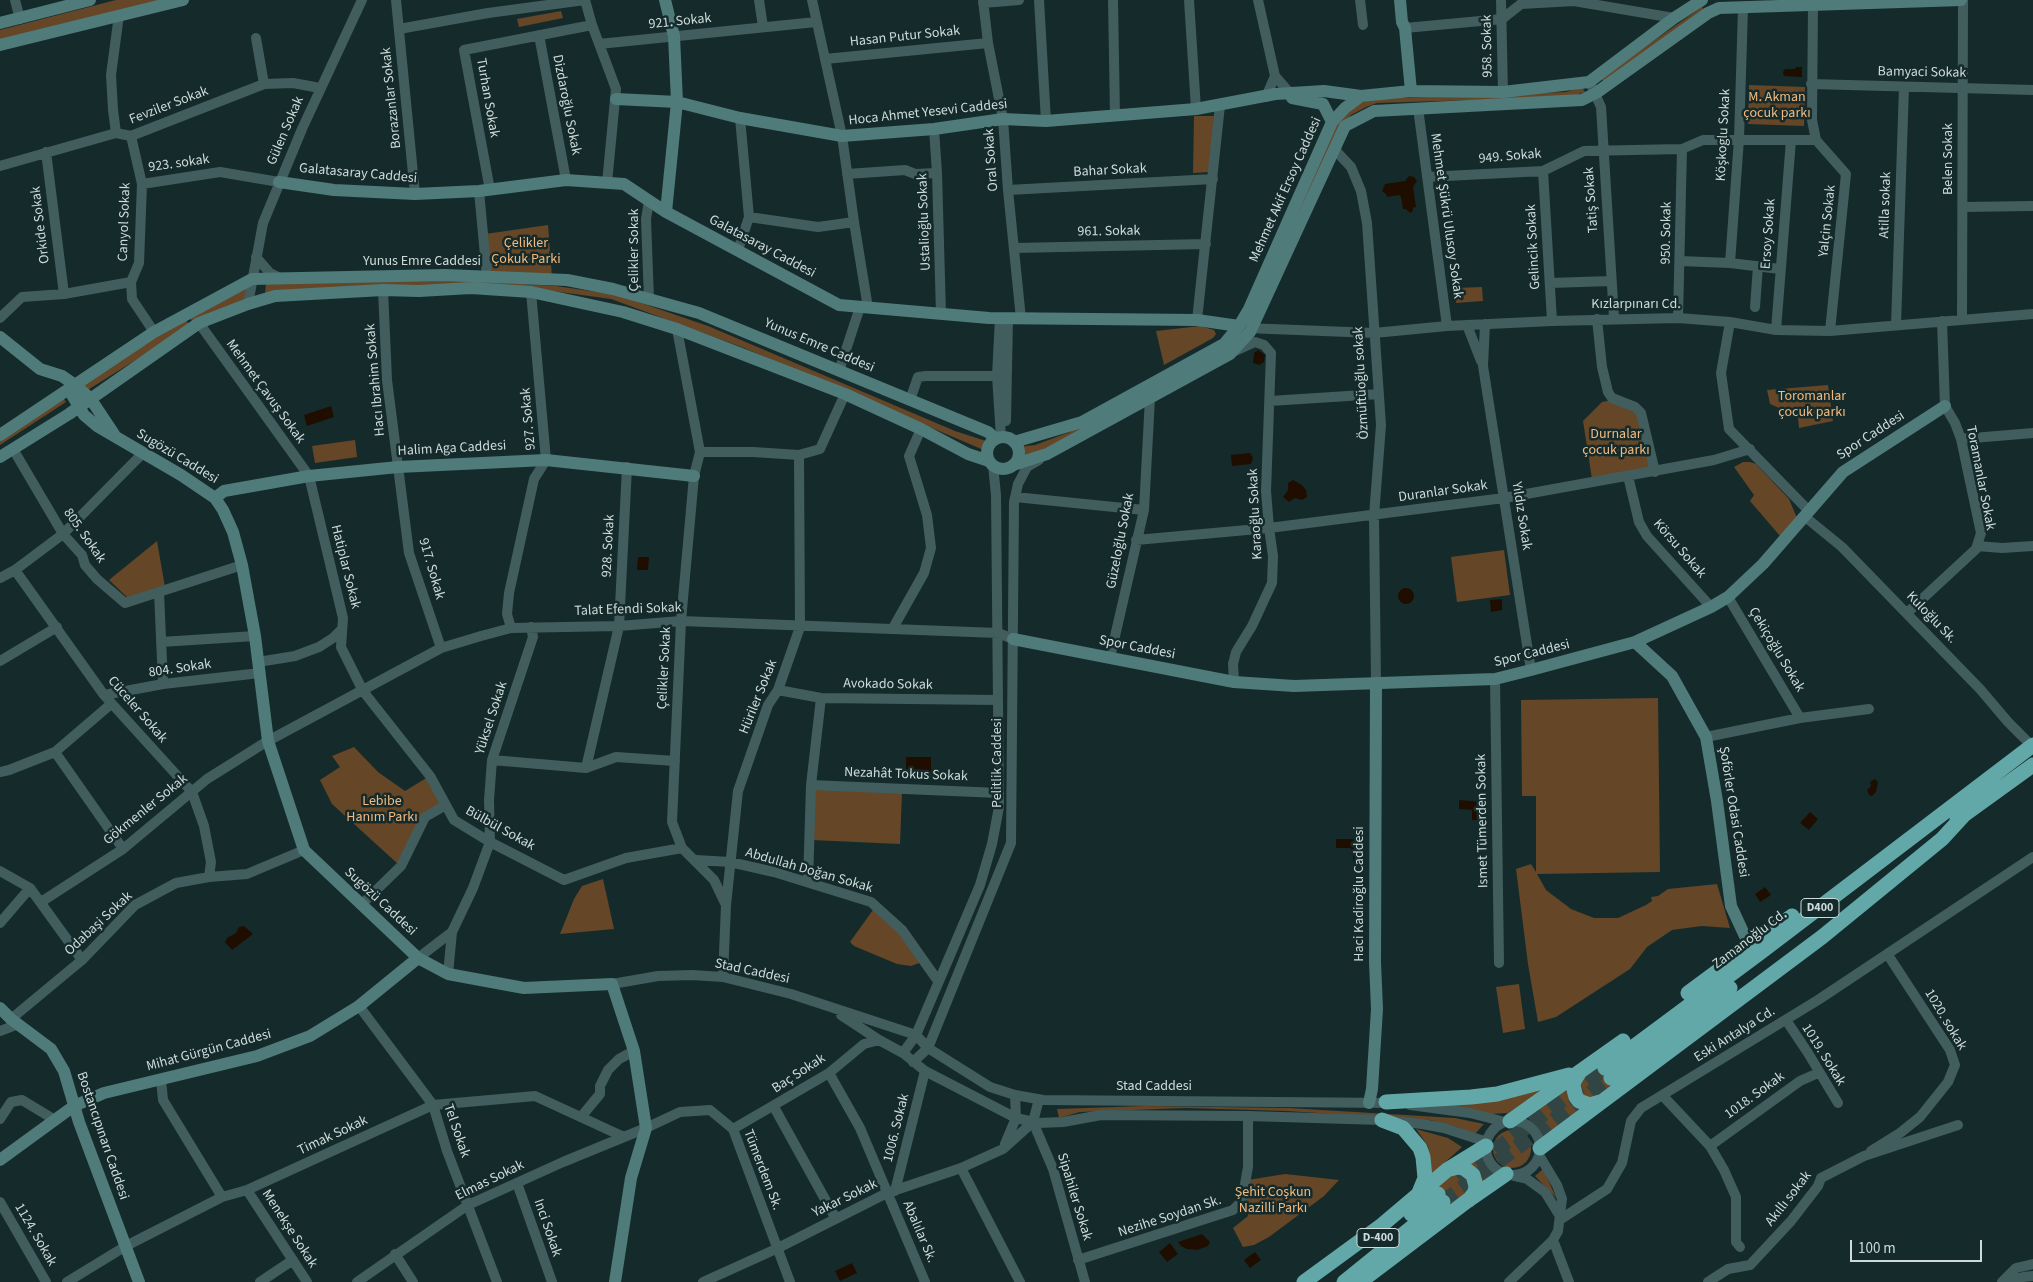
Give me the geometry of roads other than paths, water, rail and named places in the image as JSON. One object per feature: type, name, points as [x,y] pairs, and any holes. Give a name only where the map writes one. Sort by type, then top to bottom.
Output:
[{"type":"highway","name":"Zamanoğlu Cd.","points":[[2033,746],[1608,1073],[1890,867],[2033,766]]},
{"type":"highway","points":[[1539,1152],[1600,1102],[1822,937],[1942,838],[1965,814]]},
{"type":"highway","points":[[1507,1122],[1580,1072],[1887,848],[1942,815]]},
{"type":"highway","points":[[1580,1072],[1574,1081],[1573,1092],[1576,1097],[1590,1105],[1600,1102]]},
{"type":"highway","points":[[1386,1102],[1498,1094],[1580,1072]]},
{"type":"highway","points":[[1382,1120],[1403,1128],[1420,1148],[1423,1157],[1424,1178],[1418,1195]]},
{"type":"highway","points":[[1304,1282],[1418,1195],[1447,1170],[1486,1144]]},
{"type":"highway","points":[[1447,1170],[1464,1168],[1473,1175],[1476,1180],[1475,1192],[1468,1201]]},
{"type":"highway","points":[[1360,1282],[1468,1201],[1508,1175]]},
{"type":"highway","name":"D-400","points":[[1319,1282],[1440,1198],[1344,1282]]},
{"type":"street","points":[[15,0],[20,19]]},
{"type":"street","points":[[0,23],[90,0]]},
{"type":"street","points":[[0,44],[183,0]]},
{"type":"street","name":"Gülen Sokak","points":[[248,304],[263,223],[320,88],[362,0]]},
{"type":"street","name":"Borazanlar Sokak","points":[[396,0],[415,194]]},
{"type":"street","points":[[399,29],[497,11],[585,0],[592,25],[616,89],[607,183]]},
{"type":"street","points":[[665,0],[674,36],[677,102],[666,212]]},
{"type":"street","points":[[759,0],[763,28]]},
{"type":"street","points":[[812,0],[842,136],[864,308],[840,371]]},
{"type":"street","points":[[983,2],[1019,0]]},
{"type":"street","points":[[1039,0],[1046,120]]},
{"type":"street","points":[[1113,0],[1115,116]]},
{"type":"street","points":[[1189,0],[1196,109]]},
{"type":"street","points":[[1258,0],[1275,76],[1270,96]]},
{"type":"street","points":[[1360,0],[1363,24]]},
{"type":"street","points":[[1400,0],[1402,22],[1405,28],[1411,91]]},
{"type":"street","name":"958. Sokak","points":[[1501,0],[1503,92]]},
{"type":"street","points":[[1405,28],[1502,19],[1522,4],[1574,0],[1674,18]]},
{"type":"street","name":"Mehmet Akif Ersoy Caddesi","points":[[1047,454],[1230,354],[1252,329],[1345,126],[1374,111],[1582,100],[1592,88],[1674,18],[1702,0]]},
{"type":"street","points":[[1718,4],[1743,8],[1962,0]]},
{"type":"street","name":"Belen Sokak","points":[[1962,0],[1964,88],[1962,319]]},
{"type":"street","name":"Oral Sokak","points":[[983,2],[988,43],[1003,119],[1021,319]]},
{"type":"street","name":"Mehmet Akif Ersoy Caddesi","points":[[1004,439],[1082,422],[1224,344],[1239,326],[1249,309],[1332,122],[1345,108],[1361,96],[1411,91],[1503,92],[1592,88],[1708,13],[1718,4]]},
{"type":"street","points":[[1682,149],[1703,140],[1816,140],[1812,120],[1811,84],[1813,6]]},
{"type":"street","name":"Köşkoglu Sokak","points":[[1730,263],[1739,140],[1743,8]]},
{"type":"street","points":[[116,133],[111,75],[119,15]]},
{"type":"street","name":"921. Sokak","points":[[599,44],[816,22]]},
{"type":"street","name":"Turhan Sokak","points":[[487,277],[484,191],[464,50],[592,25]]},
{"type":"street","name":"Dizdaroğlu Sokak","points":[[539,35],[566,180]]},
{"type":"street","points":[[256,38],[264,84]]},
{"type":"street","name":"Hasan Putur Sokak","points":[[825,59],[988,43]]},
{"type":"street","points":[[1275,76],[1290,94]]},
{"type":"street","name":"Fevziler Sokak","points":[[0,166],[116,133],[131,136],[264,84],[293,82],[320,88]]},
{"type":"street","name":"Bamyaci Sokak","points":[[1811,84],[2033,90]]},
{"type":"street","name":"Atilla sokak","points":[[1896,325],[1904,87]]},
{"type":"street","name":"Tatiş Sokak","points":[[1592,88],[1601,107],[1602,149],[1614,318]]},
{"type":"street","name":"Hoca Ahmet Yesevi Caddesi","points":[[616,99],[677,102],[740,118],[842,136],[934,129],[1003,119],[1046,120],[1196,109],[1270,96],[1324,91],[1361,96]]},
{"type":"street","name":"Hoca Ahmet Yesevi Caddesi","points":[[1270,96],[1323,104],[1332,122]]},
{"type":"street","points":[[1197,320],[1220,105]]},
{"type":"street","name":"Mehmet Şükrü Ulusoy Sokak","points":[[1418,108],[1447,326]]},
{"type":"street","points":[[738,250],[749,216],[740,118]]},
{"type":"street","name":"Ustalioğlu Sokak","points":[[934,129],[941,314]]},
{"type":"street","name":"Canyol Sokak","points":[[131,136],[142,184],[139,263],[130,282],[132,299],[154,332]]},
{"type":"street","name":"Ersoy Sokak","points":[[1776,330],[1791,140]]},
{"type":"street","name":"Yalçin Sokak","points":[[1816,140],[1846,174],[1830,331]]},
{"type":"street","name":"949. Sokak","points":[[1427,177],[1543,171],[1584,151],[1602,149],[1682,149]]},
{"type":"street","name":"950. Sokak","points":[[1678,318],[1682,149]]},
{"type":"street","name":"Özmüftüoğlu sokak","points":[[1334,150],[1350,167],[1361,191],[1367,223],[1381,425],[1374,516],[1376,684]]},
{"type":"street","name":"Orkide Sokak","points":[[46,152],[64,294]]},
{"type":"street","points":[[847,174],[905,170],[915,174],[937,173]]},
{"type":"street","name":"Gelincik Sokak","points":[[1543,171],[1552,321]]},
{"type":"street","name":"923. sokak","points":[[142,184],[220,172],[280,182]]},
{"type":"street","name":"Bahar Sokak","points":[[1008,190],[1213,179]]},
{"type":"street","name":"Galatasaray Caddesi","points":[[280,182],[334,190],[415,194],[484,191],[566,180],[624,184],[666,212],[839,305],[1021,319],[1197,320],[1239,326]]},
{"type":"street","name":"Çelikler Sokak","points":[[649,201],[646,219],[649,300]]},
{"type":"street","points":[[1963,207],[2033,206]]},
{"type":"street","points":[[749,216],[818,227],[854,222]]},
{"type":"street","name":"961. Sokak","points":[[1014,248],[1206,244]]},
{"type":"street","points":[[256,257],[270,273],[281,278]]},
{"type":"street","points":[[1680,261],[1730,263],[1780,269]]},
{"type":"street","points":[[1754,307],[1758,266]]},
{"type":"street","name":"Yunus Emre Caddesi","points":[[0,435],[154,332],[252,279],[445,276],[567,280],[613,289],[699,313],[1004,439]]},
{"type":"street","points":[[1550,283],[1611,281]]},
{"type":"street","points":[[0,318],[22,297],[64,294],[130,282]]},
{"type":"street","name":"Yunus Emre Caddesi","points":[[0,457],[76,409],[199,324],[248,304],[275,296],[383,290],[419,291],[471,288],[531,292],[623,312],[677,329],[845,394],[921,429],[968,454],[991,463]]},
{"type":"street","name":"Hacı Ibrahim Sokak","points":[[383,290],[387,380],[398,466]]},
{"type":"street","name":"927. Sokak","points":[[511,628],[507,614],[509,593],[534,479],[546,460],[531,292]]},
{"type":"street","name":"Kızlarpınarı Cd.","points":[[1239,326],[1252,329],[1374,333],[1485,324],[1614,318],[1678,318],[1730,322],[1776,330],[1830,331],[1942,320],[2033,314]]},
{"type":"street","points":[[1004,318],[997,376],[1004,439]]},
{"type":"street","points":[[1004,318],[1004,439]]},
{"type":"street","points":[[1597,319],[1602,367],[1608,392],[1612,398],[1635,408],[1641,413],[1655,472]]},
{"type":"street","name":"Toramanlar Sokak","points":[[1907,613],[1977,546],[1981,533],[1962,439],[1956,423],[1945,406],[1942,320]]},
{"type":"street","name":"Kuloğlu Sk.","points":[[1730,322],[1721,373],[1729,429],[1750,449],[1807,513],[1907,613],[2033,746]]},
{"type":"street","name":"Mehmet Çavuş Sokak","points":[[199,324],[309,476]]},
{"type":"street","points":[[1483,366],[1485,324]]},
{"type":"street","points":[[1467,325],[1483,366]]},
{"type":"street","name":"Çelikler Sokak","points":[[677,329],[700,452],[694,476],[681,621],[672,822],[682,848],[714,880],[726,905]]},
{"type":"street","points":[[0,337],[40,369],[62,376],[68,390],[90,398],[117,438]]},
{"type":"street","name":"Karaoğlu Sokak","points":[[1230,354],[1255,342],[1264,345],[1271,353],[1266,491],[1273,556],[1272,583],[1252,626],[1236,652],[1233,664],[1234,682]]},
{"type":"street","name":"Yıldız Sokak","points":[[1483,366],[1531,670]]},
{"type":"street","points":[[910,400],[918,378],[926,376],[997,376]]},
{"type":"street","name":"Sugözü Caddesi","points":[[68,390],[76,409],[97,426],[181,475],[215,498],[223,510],[233,532],[242,565],[255,636],[268,741],[304,850],[418,958],[448,974],[524,988],[612,984]]},
{"type":"street","points":[[700,452],[753,452],[799,455],[820,449],[845,394]]},
{"type":"street","points":[[1270,401],[1379,394]]},
{"type":"street","name":"Güzeloğlu Sokak","points":[[1110,658],[1144,510],[1150,398]]},
{"type":"street","name":"Spor Caddesi","points":[[1013,639],[1234,682],[1294,686],[1495,679],[1531,670],[1635,642],[1712,607],[1728,597],[1764,564],[1843,472],[1945,406]]},
{"type":"street","points":[[893,628],[924,573],[931,548],[927,515],[909,456],[921,429]]},
{"type":"street","points":[[1962,439],[2033,433]]},
{"type":"street","points":[[1013,465],[1018,456],[1017,446],[1004,439],[992,442],[987,451],[991,463],[1001,469],[1047,454]]},
{"type":"street","name":"805. Sokak","points":[[14,449],[63,534],[82,555],[85,565],[97,579],[124,603],[242,565]]},
{"type":"street","name":"Duranlar Sokak","points":[[1136,540],[1269,528],[1504,498],[1721,459],[1750,449]]},
{"type":"street","points":[[0,578],[15,570],[63,534],[143,453]]},
{"type":"street","name":"Pelitlik Caddesi","points":[[913,1062],[928,1048],[1011,843],[1015,497],[1018,484],[1027,467],[1047,454]]},
{"type":"street","name":"Hüriler Sokak","points":[[723,977],[726,905],[738,791],[768,705],[778,690],[800,626],[799,455]]},
{"type":"street","name":"Halim Aga Caddesi","points":[[215,498],[224,491],[309,476],[398,466],[546,460],[627,467],[694,476]]},
{"type":"street","name":"Pelitlik Caddesi","points":[[903,1053],[916,1035],[980,885],[992,844],[999,808],[996,495],[991,463]]},
{"type":"street","name":"917. Sokak","points":[[398,466],[410,553],[442,648]]},
{"type":"street","name":"928. Sokak","points":[[586,768],[619,626],[627,467]]},
{"type":"street","name":"Hatiplar Sokak","points":[[309,476],[343,618],[341,647],[362,690]]},
{"type":"street","name":"Körsu Sokak","points":[[1628,476],[1639,522],[1647,536],[1712,607]]},
{"type":"street","points":[[1015,497],[1144,510]]},
{"type":"street","points":[[1977,546],[2002,548],[2033,546]]},
{"type":"street","name":"Cüceler Sokak","points":[[15,570],[111,704],[192,792],[204,826],[211,862],[209,877]]},
{"type":"street","points":[[159,592],[163,684]]},
{"type":"street","name":"Çekiçoğlu Sokak","points":[[1728,597],[1800,718]]},
{"type":"street","name":"Talat Efendi Sokak","points":[[268,741],[442,648],[511,628],[619,626],[681,621],[998,633],[1013,639]]},
{"type":"street","points":[[0,661],[57,627]]},
{"type":"street","name":"Yüksel Sokak","points":[[448,974],[452,932],[473,888],[490,842],[492,760],[532,637],[531,627]]},
{"type":"street","name":"804. Sokak","points":[[104,695],[259,667],[319,647],[333,638],[342,629]]},
{"type":"street","points":[[161,642],[255,636]]},
{"type":"street","name":"Şoförler Odasi Caddesi","points":[[1635,642],[1672,676],[1706,737],[1732,906],[1750,947]]},
{"type":"street","name":"Ismet Tümerden Sokak","points":[[1495,679],[1499,963]]},
{"type":"street","name":"Haci Kadiroğlu Caddesi","points":[[1369,1103],[1372,1089],[1378,1009],[1375,962],[1376,684]]},
{"type":"street","name":"Bülbül Sokak","points":[[362,690],[430,776],[454,820],[490,842],[564,880],[626,858],[682,848]]},
{"type":"street","name":"Avokado Sokak","points":[[778,690],[822,698],[998,700]]},
{"type":"street","points":[[808,882],[811,785],[822,698]]},
{"type":"street","points":[[0,772],[55,752],[111,704]]},
{"type":"street","points":[[1706,737],[1800,718],[1870,709]]},
{"type":"street","name":"Gökmenler Sokak","points":[[41,902],[123,848],[207,779],[268,741]]},
{"type":"street","points":[[55,752],[123,848]]},
{"type":"street","points":[[492,760],[586,768],[616,757],[675,761]]},
{"type":"street","name":"Nezahât Tokus Sokak","points":[[811,785],[999,793]]},
{"type":"street","points":[[361,905],[401,866],[426,818],[446,805]]},
{"type":"street","name":"Odabaşi Sokak","points":[[0,1032],[15,1021],[82,960],[135,905],[176,883],[209,877],[247,874],[304,850]]},
{"type":"street","name":"Eski Antalya Cd.","points":[[1561,1219],[1607,1189],[1622,1163],[1630,1121],[1641,1108],[1786,1020],[1888,955],[2033,857]]},
{"type":"street","name":"Abdullah Doğan Sokak","points":[[696,860],[730,862],[808,882],[871,902],[902,930],[938,981]]},
{"type":"street","points":[[0,871],[30,888],[82,960]]},
{"type":"street","points":[[0,923],[30,888]]},
{"type":"street","name":"Yüksel Sokak","points":[[418,958],[452,932]]},
{"type":"street","name":"1020. sokak","points":[[1864,1156],[1882,1142],[1900,1133],[1920,1117],[1948,1082],[1955,1065],[1950,1050],[1888,955]]},
{"type":"street","name":"Mihat Gürgün Caddesi","points":[[0,1160],[74,1106],[104,1093],[257,1056],[310,1036],[359,1006],[418,958]]},
{"type":"street","name":"Stad Caddesi","points":[[612,984],[658,976],[692,975],[723,977],[790,994],[916,1035],[928,1048],[990,1087],[1015,1095],[1038,1099],[1386,1102],[1470,1113],[1507,1122]]},
{"type":"street","points":[[612,984],[634,1051],[646,1128],[631,1178],[615,1282]]},
{"type":"street","name":"Tel Sokak","points":[[359,1006],[433,1105],[497,1282]]},
{"type":"street","name":"Stad Caddesi","points":[[825,1006],[903,1053],[925,1071],[1016,1118],[1033,1122],[1063,1122],[1101,1116],[1248,1116],[1382,1120],[1444,1128],[1486,1144]]},
{"type":"street","name":"Bostancıpınarı Caddesi","points":[[0,1008],[51,1049],[64,1071],[74,1106],[140,1282]]},
{"type":"street","name":"1019. Sokak","points":[[1786,1020],[1838,1103]]},
{"type":"street","name":"Baç Sokak","points":[[733,1129],[774,1107],[829,1073],[864,1044],[879,1040]]},
{"type":"street","points":[[581,1117],[600,1094],[600,1086],[608,1070],[619,1059],[634,1051]]},
{"type":"street","name":"1006. Sokak","points":[[891,1192],[925,1071]]},
{"type":"street","name":"Abalılar Sk.","points":[[829,1073],[860,1128],[891,1192],[925,1282]]},
{"type":"street","name":"1018. Sokak","points":[[1710,1146],[1800,1081],[1818,1073]]},
{"type":"street","points":[[161,1080],[163,1100],[222,1196]]},
{"type":"street","points":[[1003,1149],[1016,1118],[1015,1095]]},
{"type":"street","name":"Timak Sokak","points":[[67,1282],[126,1246],[222,1196],[248,1190],[433,1105],[535,1096],[624,1137]]},
{"type":"street","points":[[1663,1096],[1710,1146],[1724,1170],[1736,1198],[1736,1242],[1740,1247]]},
{"type":"street","points":[[1033,1122],[1038,1099]]},
{"type":"street","points":[[0,1119],[11,1102],[22,1100],[54,1120]]},
{"type":"street","points":[[774,1107],[836,1219]]},
{"type":"street","name":"Tümerdem Sk.","points":[[646,1128],[680,1112],[710,1110],[733,1129],[776,1249],[790,1282]]},
{"type":"street","name":"Nezihe Soydan Sk.","points":[[1078,1260],[1232,1210],[1242,1201],[1248,1167],[1248,1116]]},
{"type":"street","name":"Yakar Sokak","points":[[703,1282],[776,1249],[891,1192],[960,1168],[1003,1149],[1033,1122]]},
{"type":"street","name":"Sipahiler Sokak","points":[[1033,1122],[1053,1169],[1085,1282]]},
{"type":"street","points":[[1508,1175],[1518,1175],[1531,1168],[1539,1152],[1539,1141],[1531,1128],[1517,1122],[1507,1122],[1493,1130],[1486,1144],[1489,1160],[1493,1167],[1508,1175],[1527,1179],[1545,1192],[1553,1202],[1561,1219]]},
{"type":"street","name":"Akıllı sokak","points":[[1708,1282],[1728,1269],[1750,1265],[1790,1221],[1818,1186],[1821,1178],[1864,1156],[1958,1125]]},
{"type":"street","name":"Elmas Sokak","points":[[357,1282],[468,1205],[563,1162],[646,1128]]},
{"type":"street","points":[[1509,1282],[1553,1240],[1561,1219],[1562,1199],[1557,1185],[1539,1152]]},
{"type":"street","points":[[960,1168],[1020,1282]]},
{"type":"street","name":"Inci Sokak","points":[[517,1183],[552,1282]]},
{"type":"street","name":"Menekşe Sokak","points":[[248,1190],[307,1282]]},
{"type":"street","name":"1124. Sokak","points":[[0,1202],[46,1282]]},
{"type":"street","points":[[1553,1240],[1569,1282]]},
{"type":"street","points":[[395,1254],[412,1282]]},
{"type":"street","points":[[260,1282],[293,1260]]},
{"type":"street","points":[[2003,1282],[2016,1268],[2033,1264]]},
{"type":"street","points":[[2003,1282],[2033,1276]]},
{"type":"tunnel","points":[[1458,1178],[1605,1068]]},
{"type":"tunnel","points":[[1443,1202],[1611,1078]]},
{"type":"park label","name":"M. Akman çocuk parkı","points":[[1777,106]]},
{"type":"park label","name":"Çelikler Çokuk Parki","points":[[526,252]]},
{"type":"park label","name":"Toromanlar çocuk parkı","points":[[1812,406]]},
{"type":"park label","name":"Durnalar çocuk parkı","points":[[1616,444]]},
{"type":"park label","name":"Lebibe Hanım Parkı","points":[[382,810]]},
{"type":"park label","name":"Şehit Coşkun Nazilli Parkı","points":[[1273,1202]]}]
